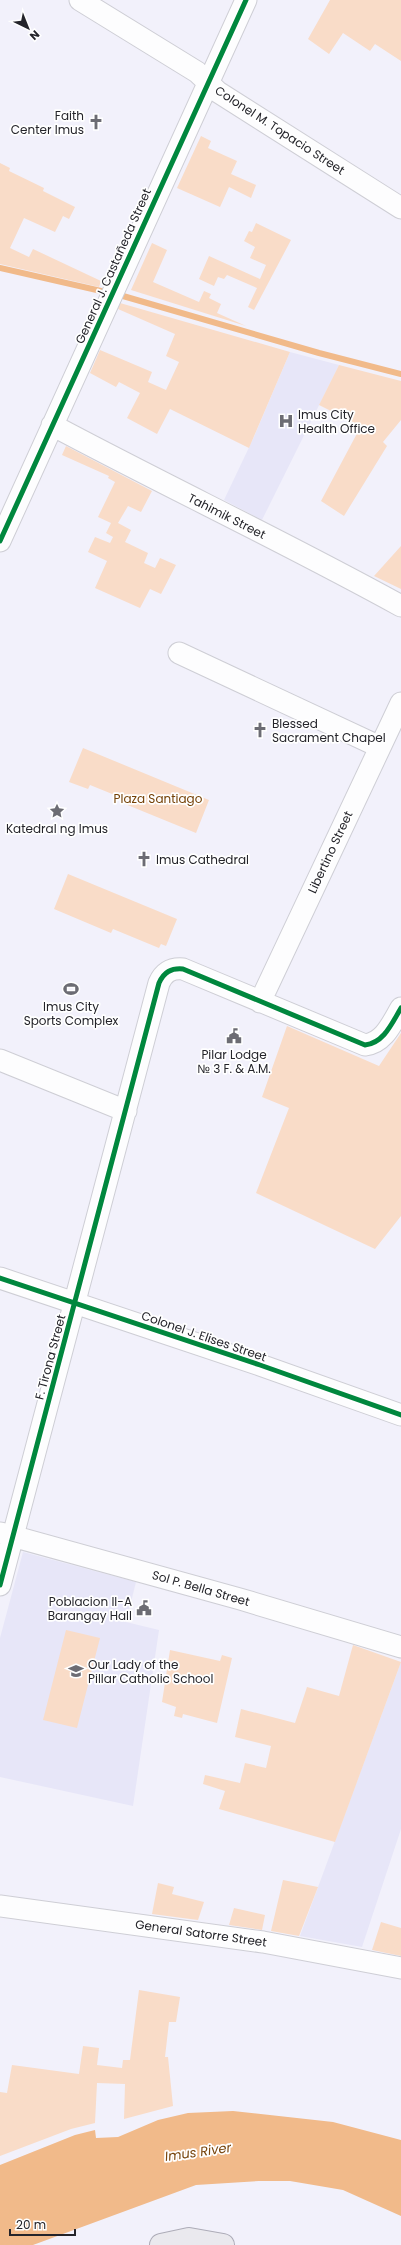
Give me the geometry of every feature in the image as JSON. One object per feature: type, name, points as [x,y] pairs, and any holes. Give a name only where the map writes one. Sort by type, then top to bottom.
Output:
[{"type":"main road","points":[[161,2245],[189,2239],[223,2245]]},
{"type":"street","name":"Colonel M. Topacio Street","points":[[80,0],[197,72],[218,92],[401,208]]},
{"type":"street","name":"General J. Castañeda Street","points":[[0,541],[246,0]]},
{"type":"street","name":"Tahimik Street","points":[[52,425],[152,479],[338,571],[401,606]]},
{"type":"street","points":[[179,653],[380,747]]},
{"type":"street","name":"Libertino Street","points":[[260,1002],[401,703]]},
{"type":"street","name":"F. Tirona Street","points":[[0,1585],[6,1534],[74,1302],[159,983],[164,974],[173,969],[183,969],[260,1002]]},
{"type":"street","points":[[260,1002],[358,1043],[372,1044],[381,1039],[399,1017]]},
{"type":"street","points":[[0,1060],[126,1111]]},
{"type":"street","name":"Colonel J. Elises Street","points":[[0,1278],[74,1302],[401,1415]]},
{"type":"street","name":"Sol P. Bella Street","points":[[6,1534],[240,1599],[401,1647]]},
{"type":"street","name":"General Satorre Street","points":[[0,1906],[284,1946],[401,1968]]},
{"type":"shaded area","name":"Imus City Health Office","points":[[290,352],[339,365],[262,520],[224,500],[253,439]]},
{"type":"shaded area","name":"Our Lady of the Pillar Catholic School","points":[[23,1552],[136,1582],[126,1622],[159,1630],[133,1806],[0,1777],[0,1638]]},
{"type":"shaded area","points":[[401,1662],[401,1829],[362,1947],[300,1936]]},
{"type":"green space","points":[[330,0],[401,0],[401,61],[375,44],[370,51],[343,33],[329,54],[308,39]]},
{"type":"green space","points":[[201,136],[211,141],[208,148],[237,161],[231,174],[256,185],[251,198],[229,187],[220,207],[177,188]]},
{"type":"green space","points":[[0,163],[10,168],[9,171],[44,188],[43,191],[75,207],[69,219],[63,216],[55,232],[24,218],[10,248],[29,257],[33,249],[101,281],[99,287],[0,264]]},
{"type":"green space","points":[[256,223],[291,240],[254,310],[248,307],[257,288],[227,275],[224,279],[218,277],[214,286],[199,279],[209,256],[260,279],[266,265],[250,258],[255,247],[244,241],[249,231],[252,232]]},
{"type":"green space","points":[[152,243],[167,250],[153,282],[199,302],[204,291],[211,294],[209,298],[221,304],[217,313],[246,326],[131,290]]},
{"type":"green space","points":[[120,303],[290,352],[249,448],[170,409],[157,434],[127,418],[140,393],[119,382],[116,387],[90,373],[100,350],[152,372],[148,382],[166,390],[179,362],[166,356],[175,334],[118,309]]},
{"type":"green space","points":[[339,365],[401,381],[401,420],[383,442],[387,446],[344,516],[321,501],[361,426],[319,405]]},
{"type":"green space","points":[[66,446],[152,491],[141,512],[128,506],[118,523],[131,530],[125,542],[148,553],[144,563],[155,568],[160,558],[176,565],[161,594],[150,589],[140,608],[95,588],[107,561],[88,552],[95,537],[110,543],[113,537],[106,533],[111,523],[98,517],[115,482],[108,478],[109,476],[62,455]]},
{"type":"green space","points":[[401,546],[401,589],[374,576]]},
{"type":"green space","name":"Plaza Santiago","points":[[83,748],[209,800],[196,833],[125,804],[127,800],[90,785],[88,789],[69,782]]},
{"type":"green space","points":[[68,874],[177,919],[166,946],[161,944],[159,948],[113,929],[111,933],[54,909]]},
{"type":"green space","points":[[287,1026],[379,1066],[401,1033],[401,1216],[375,1249],[256,1193],[289,1108],[262,1097]]},
{"type":"green space","points":[[66,1630],[100,1638],[77,1728],[43,1720]]},
{"type":"green space","points":[[353,1645],[401,1662],[335,1842],[219,1809],[225,1791],[203,1784],[205,1775],[240,1783],[245,1763],[266,1768],[271,1746],[235,1737],[241,1709],[295,1723],[307,1687],[339,1696]]},
{"type":"green space","points":[[170,1650],[220,1661],[222,1655],[232,1658],[217,1723],[183,1714],[182,1718],[174,1716],[176,1707],[162,1702]]},
{"type":"green space","points":[[283,1880],[318,1887],[299,1936],[271,1931]]},
{"type":"green space","points":[[158,1883],[174,1887],[172,1894],[204,1902],[198,1920],[152,1914]]},
{"type":"green space","points":[[234,1908],[265,1915],[262,1930],[229,1925]]},
{"type":"green space","points":[[381,1922],[401,1928],[401,1956],[372,1950]]},
{"type":"green space","points":[[139,1990],[180,1997],[176,2022],[169,2022],[165,2057],[168,2057],[173,2106],[124,2119],[125,2084],[97,2083],[95,2123],[71,2129],[0,2156],[0,2092],[7,2093],[12,2065],[79,2074],[83,2046],[99,2048],[97,2065],[122,2068],[123,2060],[130,2060]]},
{"type":"water","name":"Imus River","points":[[233,2111],[333,2122],[401,2140],[401,2216],[343,2190],[290,2181],[259,2181],[196,2185],[33,2245],[0,2245],[0,2165],[75,2135],[95,2130],[96,2138],[118,2137],[158,2120],[188,2113]]},
{"type":"waterway","points":[[0,268],[123,296],[319,353],[401,374]]},
{"type":"cycle path","points":[[0,541],[246,0]]},
{"type":"cycle path","points":[[0,1585],[159,983],[163,976],[171,970],[183,969],[365,1045],[377,1040],[387,1031],[401,1008]]},
{"type":"cycle path","points":[[0,1278],[260,1365],[401,1415]]},
{"type":"place","name":"Faith Center Imus","points":[[96,122]]},
{"type":"place","name":"Imus City Health Office","points":[[286,421]]},
{"type":"place","name":"Blessed Sacrament Chapel","points":[[260,730]]},
{"type":"place","name":"Katedral ng Imus","points":[[57,811]]},
{"type":"place","name":"Imus Cathedral","points":[[144,859]]},
{"type":"place","name":"Imus City Sports Complex","points":[[71,989]]},
{"type":"place","name":"Pilar Lodge № 3 F. & A.M.","points":[[234,1036]]},
{"type":"place","name":"Poblacion II-A Barangay Hall","points":[[144,1608]]},
{"type":"place","name":"Our Lady of the Pillar Catholic School","points":[[76,1671]]}]
